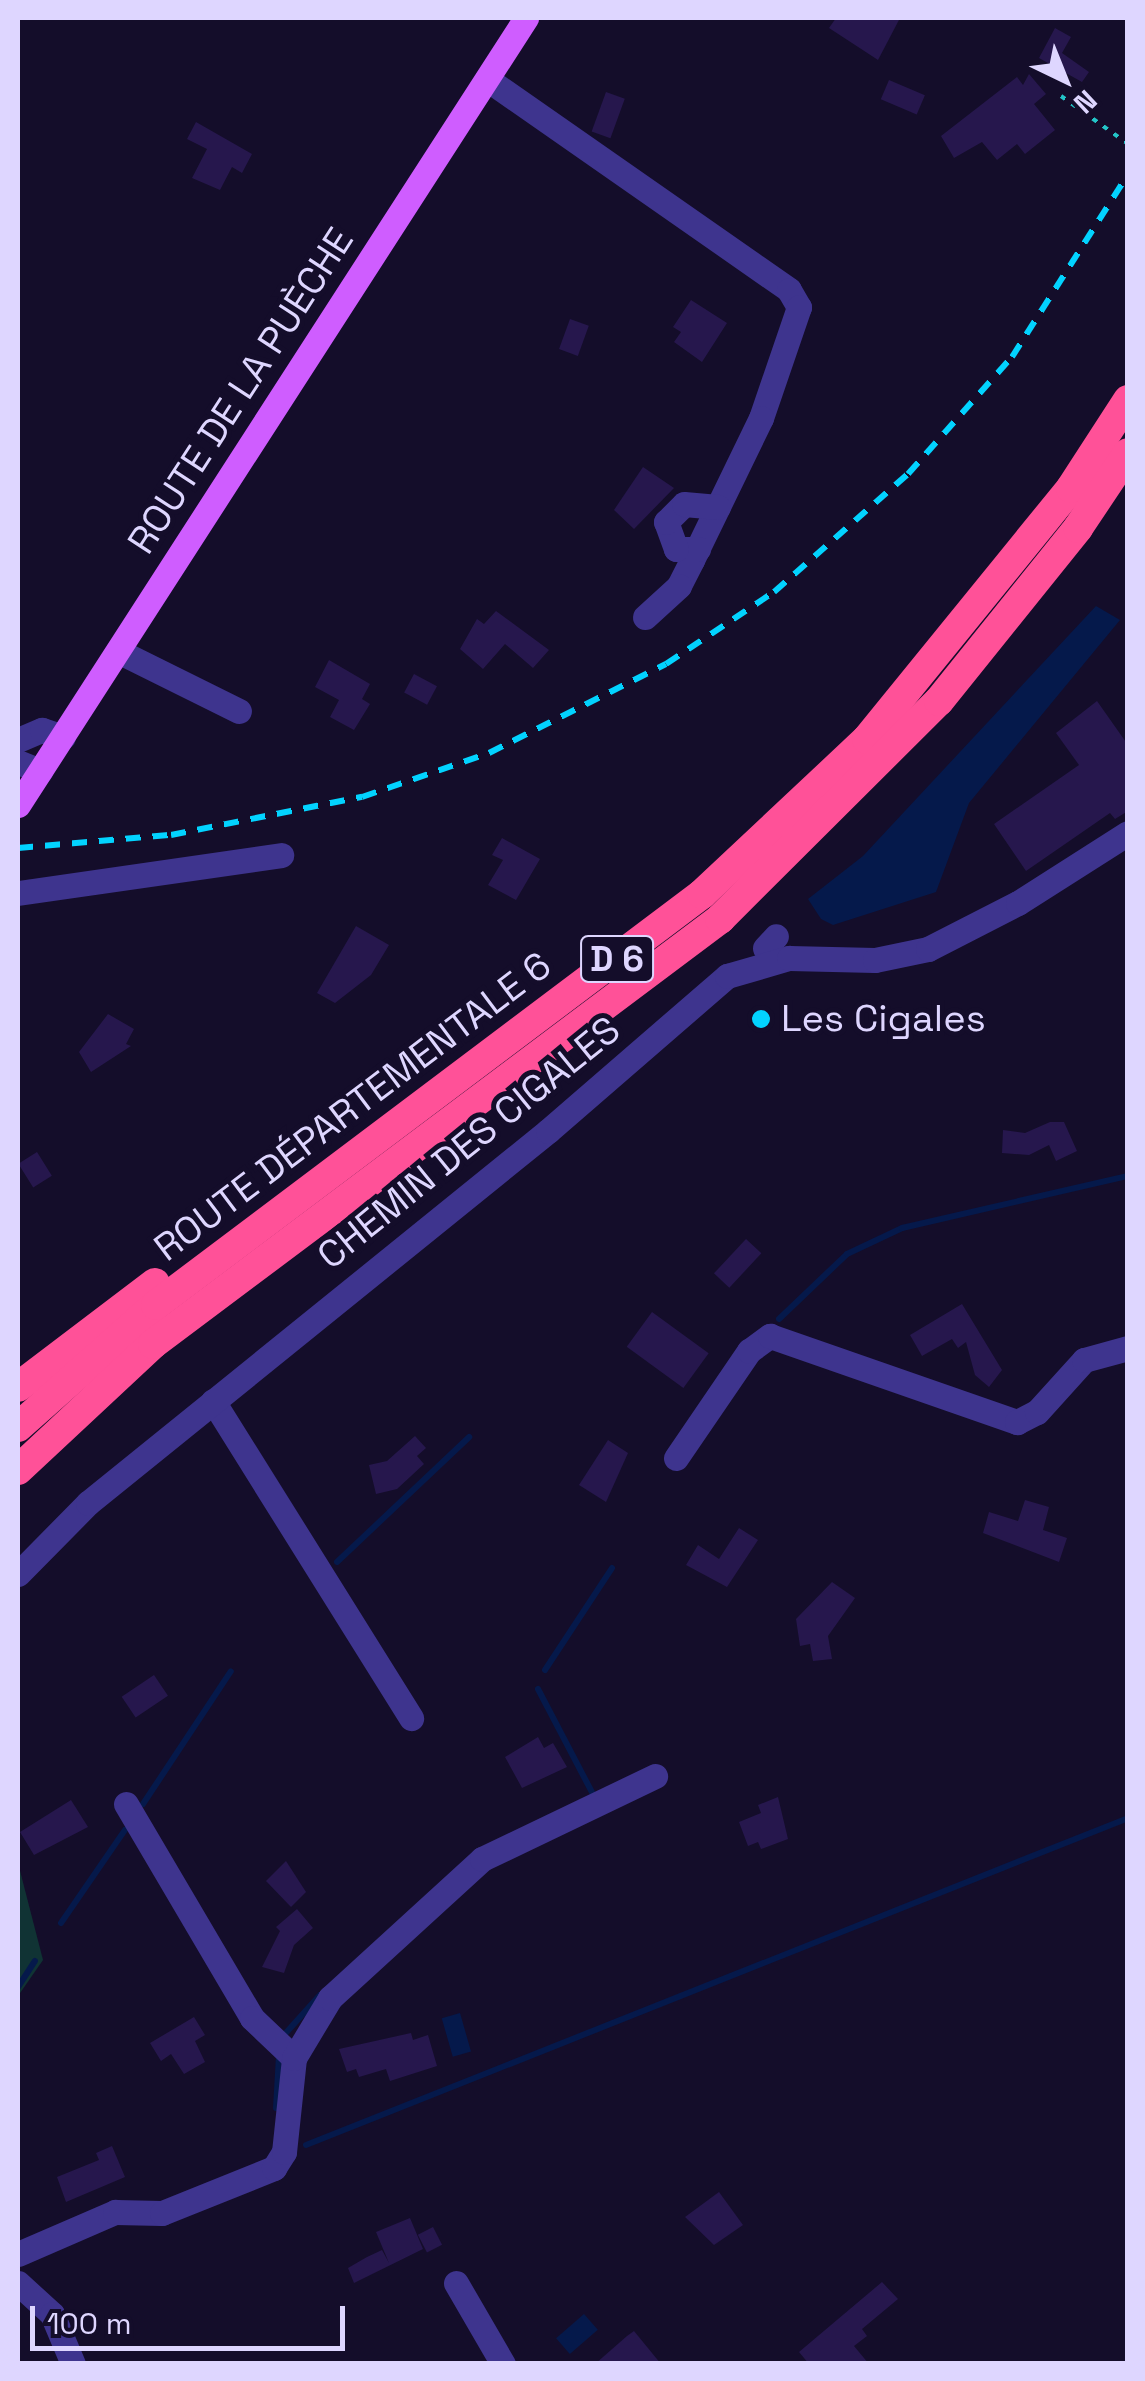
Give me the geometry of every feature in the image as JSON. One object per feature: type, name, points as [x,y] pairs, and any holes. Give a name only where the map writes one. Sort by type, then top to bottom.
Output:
[{"type":"highway","name":"ROUTE DÉPARTEMENTALE 6","points":[[18,1427],[156,1305],[702,894],[867,738],[1072,488],[1128,400]]},
{"type":"highway","name":"ROUTE DÉPARTEMENTALE 6","points":[[18,1470],[96,1391],[720,919],[939,701],[1078,528],[1128,453]]},
{"type":"highway","points":[[18,1387],[186,1261],[358,1154]]},
{"type":"highway","points":[[18,1483],[96,1391]]},
{"type":"main road","name":"ROUTE DE LA PUÈCHE","points":[[18,805],[29,766],[63,737],[526,18]]},
{"type":"street","points":[[487,79],[796,298],[798,318],[718,507],[679,586],[645,618]]},
{"type":"street","points":[[698,549],[676,549],[666,522],[684,504],[718,507]]},
{"type":"street","points":[[118,652],[239,711]]},
{"type":"street","points":[[18,740],[42,730],[63,737]]},
{"type":"street","name":"CHEMIN DES CIGALES","points":[[18,1574],[88,1503],[548,1131],[727,976],[766,961],[875,960],[928,949],[1005,911],[1128,833]]},
{"type":"street","points":[[18,892],[281,855]]},
{"type":"street","points":[[676,1458],[749,1351],[770,1336],[1017,1422],[1037,1412],[1084,1360],[1128,1348]]},
{"type":"street","points":[[213,1401],[411,1718]]},
{"type":"street","points":[[18,2254],[115,2212],[162,2212],[265,2174],[284,2152],[294,2058],[330,1998],[482,1859],[655,1776]]},
{"type":"street","points":[[126,1804],[252,2018],[294,2058]]},
{"type":"street","points":[[18,2283],[52,2314],[73,2364]]},
{"type":"street","points":[[456,2283],[503,2364]]},
{"type":"street","points":[[18,2312],[42,2315],[57,2327]]},
{"type":"path","points":[[1061,96],[1117,140],[1128,144]]},
{"type":"green space","points":[[18,1863],[43,1960],[18,1996]]},
{"type":"water","points":[[1096,606],[1120,620],[969,803],[936,892],[833,925],[821,919],[808,899],[863,856]]},
{"type":"water","points":[[460,2013],[471,2051],[453,2057],[442,2018]]},
{"type":"water","points":[[584,2314],[598,2330],[570,2354],[556,2338]]},
{"type":"building","points":[[836,18],[900,18],[878,60],[829,28]]},
{"type":"building","points":[[1055,28],[1071,37],[1062,53],[1089,72],[1082,82],[1039,58]]},
{"type":"building","points":[[1029,74],[1046,94],[1034,104],[1055,130],[1025,154],[1017,144],[997,160],[982,142],[954,158],[941,136],[1017,77],[1023,85]]},
{"type":"building","points":[[889,80],[925,95],[917,115],[881,99]]},
{"type":"building","points":[[606,92],[625,99],[610,138],[592,131]]},
{"type":"building","points":[[196,122],[252,154],[242,173],[232,167],[220,190],[192,178],[207,149],[187,139]]},
{"type":"building","points":[[691,300],[727,323],[702,362],[674,342],[681,332],[673,327]]},
{"type":"building","points":[[570,319],[589,326],[578,356],[559,349]]},
{"type":"building","points":[[643,467],[674,488],[634,529],[614,510]]},
{"type":"building","points":[[496,611],[549,650],[533,668],[505,644],[483,669],[460,649],[477,619],[484,624]]},
{"type":"building","points":[[329,660],[370,684],[362,699],[370,704],[354,730],[330,717],[339,700],[315,687]]},
{"type":"building","points":[[414,674],[437,686],[427,705],[404,693]]},
{"type":"building","points":[[1097,701],[1128,745],[1128,811],[1115,819],[1110,813],[1026,871],[994,824],[1079,765],[1056,733]]},
{"type":"building","points":[[502,838],[540,859],[516,900],[488,885],[503,860],[492,855]]},
{"type":"building","points":[[356,926],[389,945],[371,975],[335,1003],[317,993]]},
{"type":"building","points":[[108,1014],[134,1029],[126,1044],[131,1046],[91,1072],[79,1052]]},
{"type":"building","points":[[1050,1122],[1064,1122],[1077,1151],[1056,1161],[1049,1145],[1029,1155],[1002,1153],[1003,1130],[1025,1133]]},
{"type":"building","points":[[37,1152],[52,1176],[33,1187],[18,1164]]},
{"type":"building","points":[[746,1239],[761,1253],[729,1288],[714,1273]]},
{"type":"building","points":[[962,1304],[1002,1370],[989,1387],[975,1375],[966,1342],[958,1348],[952,1339],[922,1356],[910,1335]]},
{"type":"building","points":[[652,1312],[709,1353],[683,1388],[627,1347]]},
{"type":"building","points":[[415,1436],[426,1448],[417,1456],[424,1464],[397,1489],[376,1494],[369,1465],[387,1461]]},
{"type":"building","points":[[608,1440],[628,1453],[606,1502],[579,1485]]},
{"type":"building","points":[[1025,1500],[1049,1507],[1043,1530],[1067,1538],[1059,1562],[983,1533],[989,1512],[1018,1521]]},
{"type":"building","points":[[739,1528],[758,1540],[727,1587],[686,1565],[698,1545],[719,1559]]},
{"type":"building","points":[[832,1582],[855,1598],[828,1636],[832,1659],[813,1661],[810,1644],[800,1646],[796,1619]]},
{"type":"building","points":[[154,1675],[168,1696],[136,1718],[122,1697]]},
{"type":"building","points":[[538,1737],[544,1748],[553,1743],[567,1767],[522,1788],[505,1757]]},
{"type":"building","points":[[778,1797],[788,1839],[761,1849],[758,1842],[748,1846],[739,1822],[761,1813],[758,1805]]},
{"type":"building","points":[[71,1800],[88,1827],[34,1855],[20,1832]]},
{"type":"building","points":[[286,1861],[306,1892],[291,1907],[266,1881]]},
{"type":"building","points":[[297,1909],[313,1928],[294,1945],[284,1973],[262,1967],[280,1931],[276,1927]]},
{"type":"building","points":[[194,2017],[205,2035],[195,2041],[205,2062],[184,2074],[171,2054],[161,2061],[150,2043]]},
{"type":"building","points":[[411,2033],[413,2040],[428,2035],[437,2066],[390,2081],[386,2069],[359,2077],[356,2069],[347,2072],[339,2049]]},
{"type":"building","points":[[112,2146],[125,2177],[66,2202],[57,2177],[99,2160],[96,2153]]},
{"type":"building","points":[[719,2192],[743,2225],[714,2245],[685,2217]]},
{"type":"building","points":[[410,2218],[423,2249],[354,2283],[348,2268],[367,2257],[382,2250],[389,2263],[376,2232]]},
{"type":"building","points":[[433,2227],[442,2245],[427,2253],[418,2235]]},
{"type":"building","points":[[882,2282],[898,2299],[862,2329],[867,2336],[854,2346],[869,2364],[809,2364],[799,2352]]},
{"type":"building","points":[[634,2331],[661,2364],[595,2364],[627,2336]]},
{"type":"waterway","points":[[779,1319],[847,1254],[902,1228],[1128,1176]]},
{"type":"waterway","points":[[337,1562],[469,1437]]},
{"type":"waterway","points":[[545,1670],[612,1568]]},
{"type":"waterway","points":[[143,1804],[231,1671]]},
{"type":"waterway","points":[[538,1689],[593,1794]]},
{"type":"waterway","points":[[306,2145],[1128,1818]]},
{"type":"waterway","points":[[61,1923],[125,1830]]},
{"type":"waterway","points":[[18,1987],[35,1961]]},
{"type":"waterway","points":[[284,2035],[320,1995]]},
{"type":"waterway","points":[[276,2108],[279,2056]]},
{"type":"railway","points":[[18,848],[171,835],[362,797],[489,753],[666,664],[774,592],[908,474],[1012,357],[1128,174]]},
{"type":"place","name":"Les Cigales","points":[[761,1019]]}]
